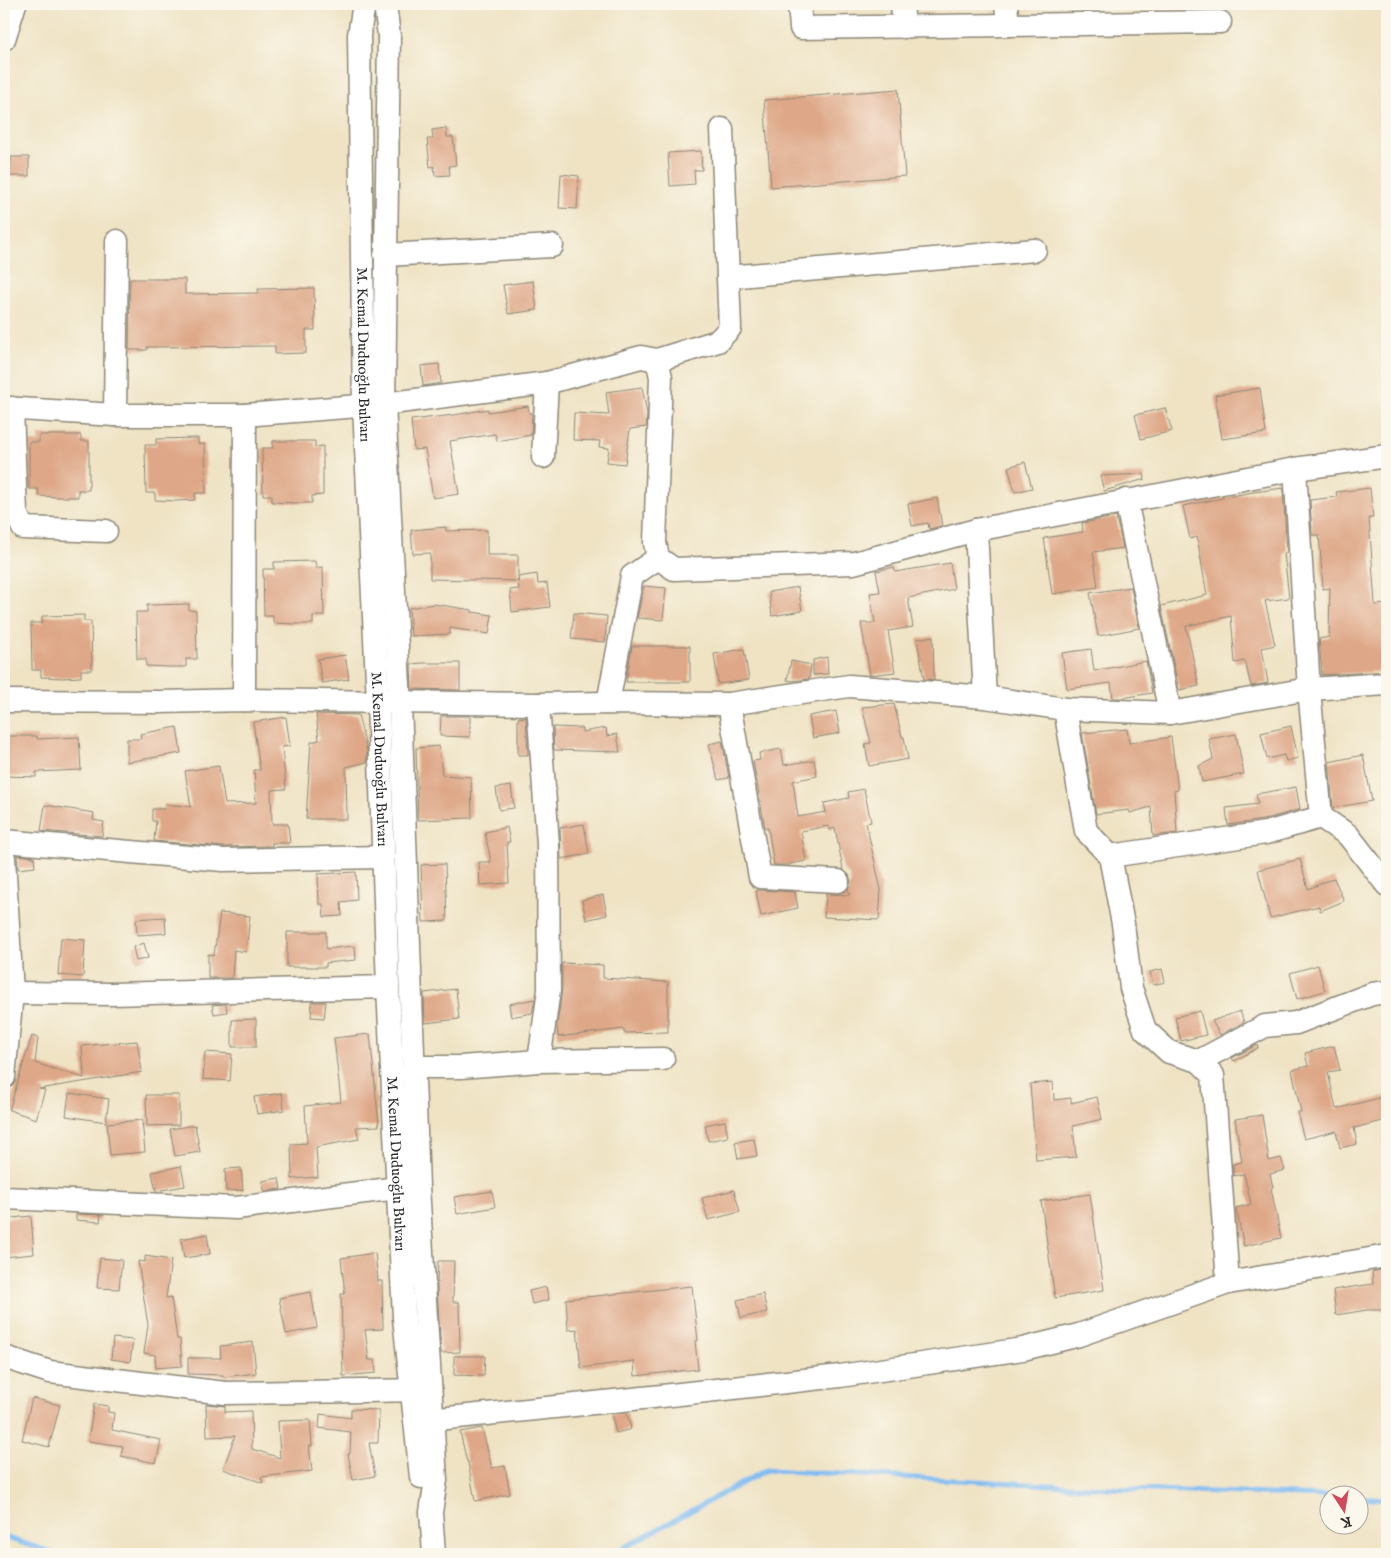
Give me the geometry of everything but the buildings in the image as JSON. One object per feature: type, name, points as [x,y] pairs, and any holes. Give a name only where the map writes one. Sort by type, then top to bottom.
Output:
[{"type":"street","points":[[5,30],[15,4]]},
{"type":"street","name":"M. Kemal Duduoğlu Bulvarı","points":[[364,4],[359,35],[374,405],[378,702],[388,987],[404,1318],[422,1390]]},
{"type":"street","name":"M. Kemal Duduoğlu Bulvarı","points":[[385,4],[389,36],[385,255],[374,405],[400,702],[418,1186],[424,1420],[422,1484],[431,1512],[434,1554]]},
{"type":"street","points":[[799,4],[801,28],[904,27],[1007,14],[1220,22]]},
{"type":"street","points":[[902,4],[904,27]]},
{"type":"street","points":[[106,531],[23,528],[10,513],[8,408],[115,415],[245,416],[374,405],[547,383],[640,357],[657,360],[718,341],[730,328],[722,129]]},
{"type":"street","points":[[115,415],[117,242]]},
{"type":"street","points":[[385,255],[552,246]]},
{"type":"street","points":[[728,277],[1035,250]]},
{"type":"street","points":[[657,360],[662,377],[655,543],[658,558],[674,569],[854,563],[976,530],[1295,469],[1387,456]]},
{"type":"street","points":[[543,457],[547,383]]},
{"type":"street","points":[[244,700],[245,416]]},
{"type":"street","points":[[1295,469],[1309,689],[1321,817]]},
{"type":"street","points":[[1126,500],[1170,713]]},
{"type":"street","points":[[976,530],[985,696]]},
{"type":"street","points":[[608,703],[632,576],[658,558]]},
{"type":"street","points":[[4,701],[161,702],[244,700],[538,704],[729,704],[849,686],[985,696],[1065,709],[1170,713],[1309,689],[1387,684]]},
{"type":"street","points":[[538,704],[548,844],[549,981],[539,1061]]},
{"type":"street","points":[[729,704],[760,877],[838,881]]},
{"type":"street","points":[[1065,709],[1086,831],[1110,856],[1123,924],[1131,988],[1145,1030],[1169,1052],[1199,1061],[1213,1075],[1228,1282]]},
{"type":"street","points":[[1110,856],[1266,833],[1321,817],[1348,835],[1387,885]]},
{"type":"street","points":[[4,841],[223,860],[383,857]]},
{"type":"street","points":[[4,858],[12,993],[4,1077]]},
{"type":"street","points":[[12,993],[111,994],[388,987]]},
{"type":"street","points":[[1199,1061],[1265,1026],[1296,1023],[1372,994],[1387,992]]},
{"type":"street","points":[[414,1067],[461,1067],[539,1061],[663,1059]]},
{"type":"street","points":[[4,1198],[236,1208],[398,1188]]},
{"type":"street","points":[[424,1420],[820,1378],[1023,1349],[1079,1335],[1228,1282],[1387,1256]]},
{"type":"street","points":[[4,1357],[50,1372],[225,1392],[422,1390]]},
{"type":"waterway","points":[[612,1554],[766,1470],[1127,1489],[1318,1496]]},
{"type":"waterway","points":[[1368,1498],[1387,1499]]},
{"type":"waterway","points":[[4,1537],[57,1554]]}]
